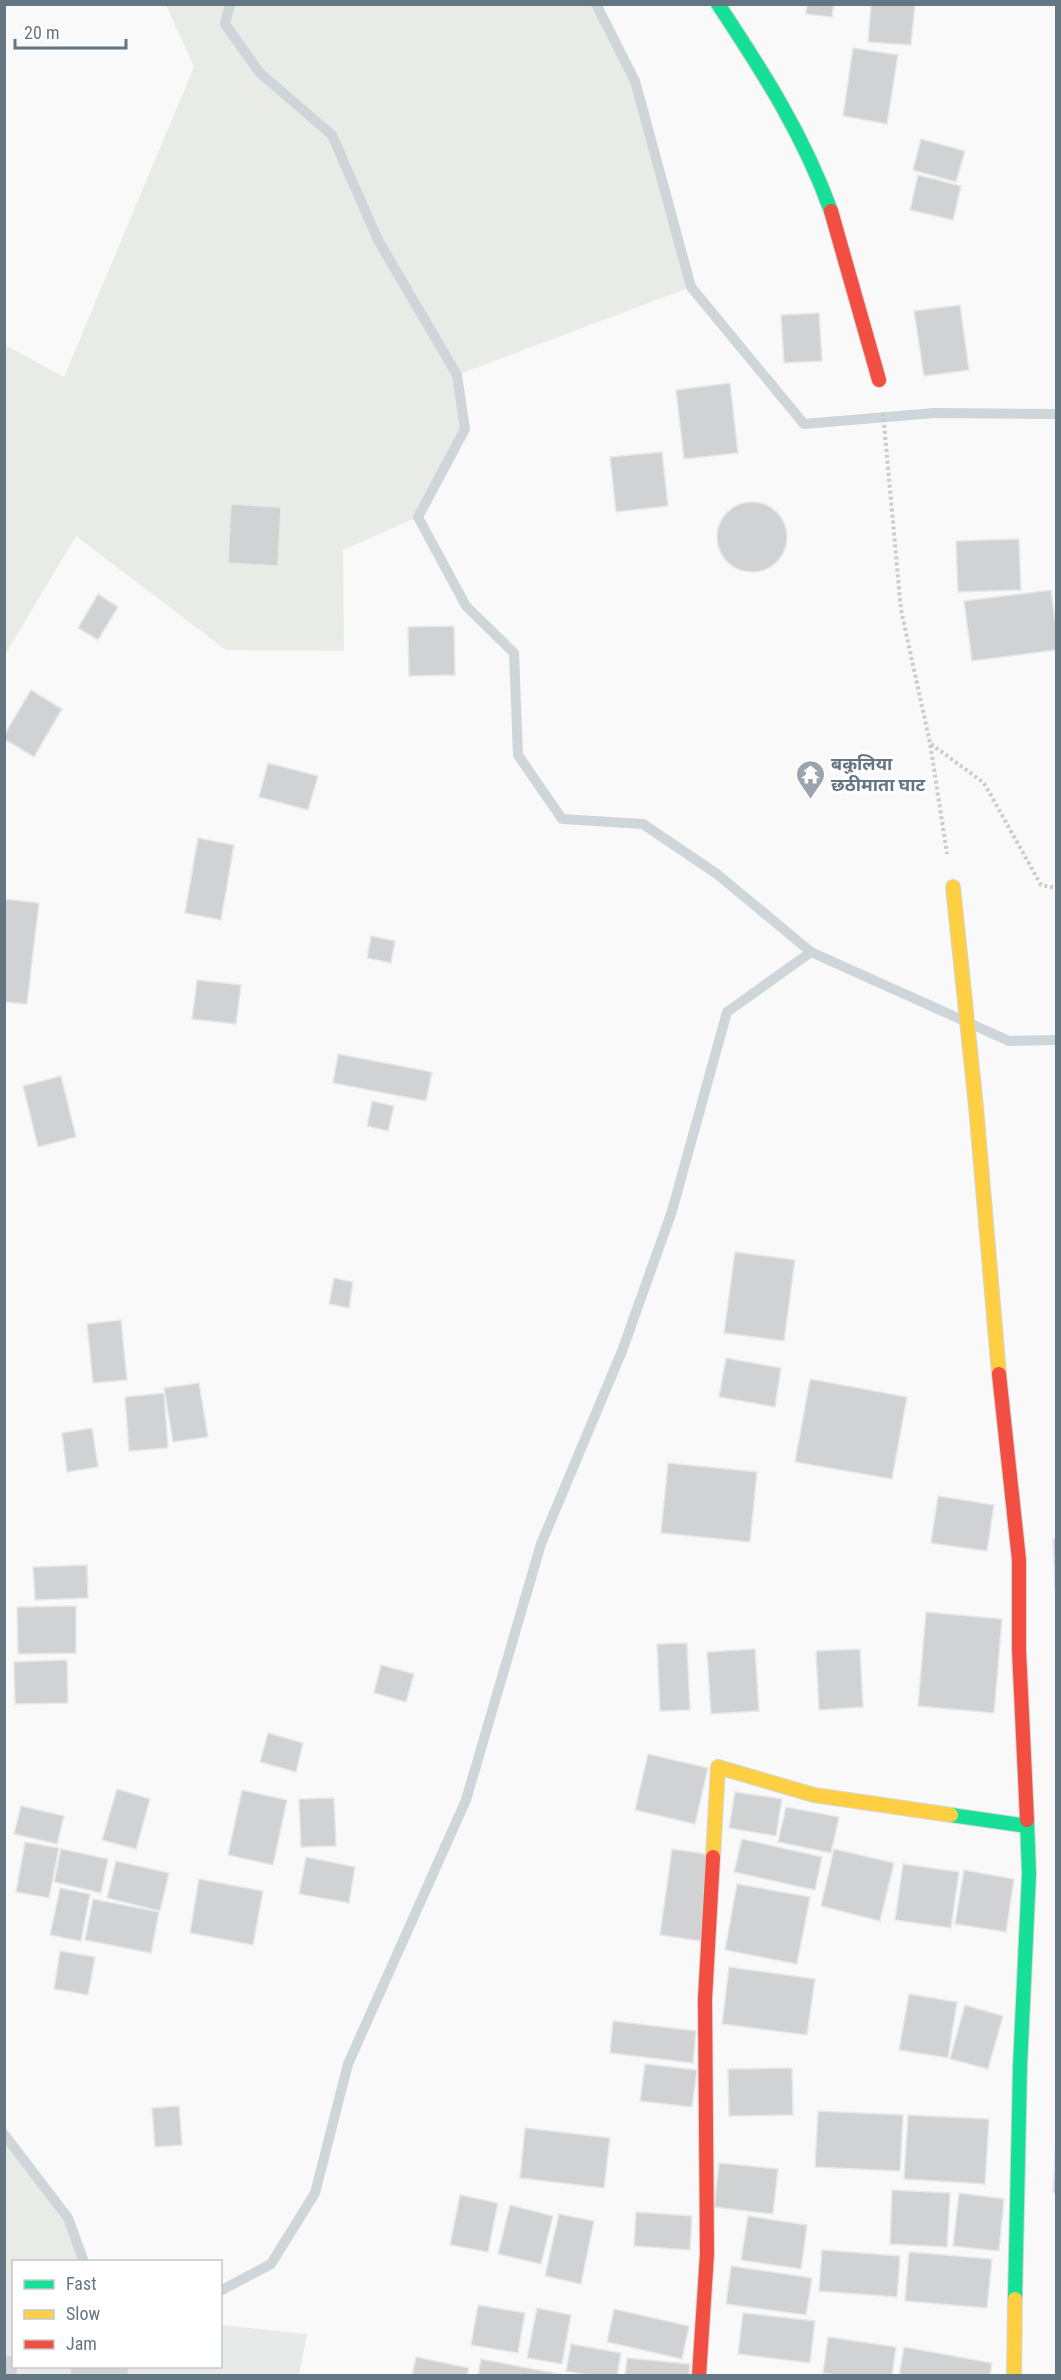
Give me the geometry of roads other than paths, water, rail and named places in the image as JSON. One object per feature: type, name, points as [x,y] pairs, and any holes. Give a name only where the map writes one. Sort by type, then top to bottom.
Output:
[{"type":"street","points":[[718,4],[783,103],[812,160],[836,221],[879,380]]},
{"type":"street","points":[[953,887],[976,1107],[997,1358],[1019,1560],[1019,1650],[1029,1874],[1020,2067],[1014,2376]]},
{"type":"street","points":[[699,2376],[707,2254],[705,1999],[718,1767],[814,1796],[1027,1826]]},
{"type":"waterway","points":[[230,4],[225,24],[260,73],[332,135],[378,240],[457,375],[465,429],[418,517],[466,606],[514,653],[518,755],[562,819],[643,824],[717,874],[811,952]]},
{"type":"waterway","points":[[596,4],[635,81],[691,287],[804,424],[934,413],[1056,414]]},
{"type":"waterway","points":[[222,2290],[271,2264],[315,2193],[348,2064],[466,1800],[541,1544],[622,1351],[672,1211],[727,1012],[811,952],[1009,1041],[1056,1040]]},
{"type":"waterway","points":[[4,2134],[68,2218],[83,2260]]},
{"type":"place","name":"बकुलिया छठीमाता घाट","points":[[810,800]]}]
